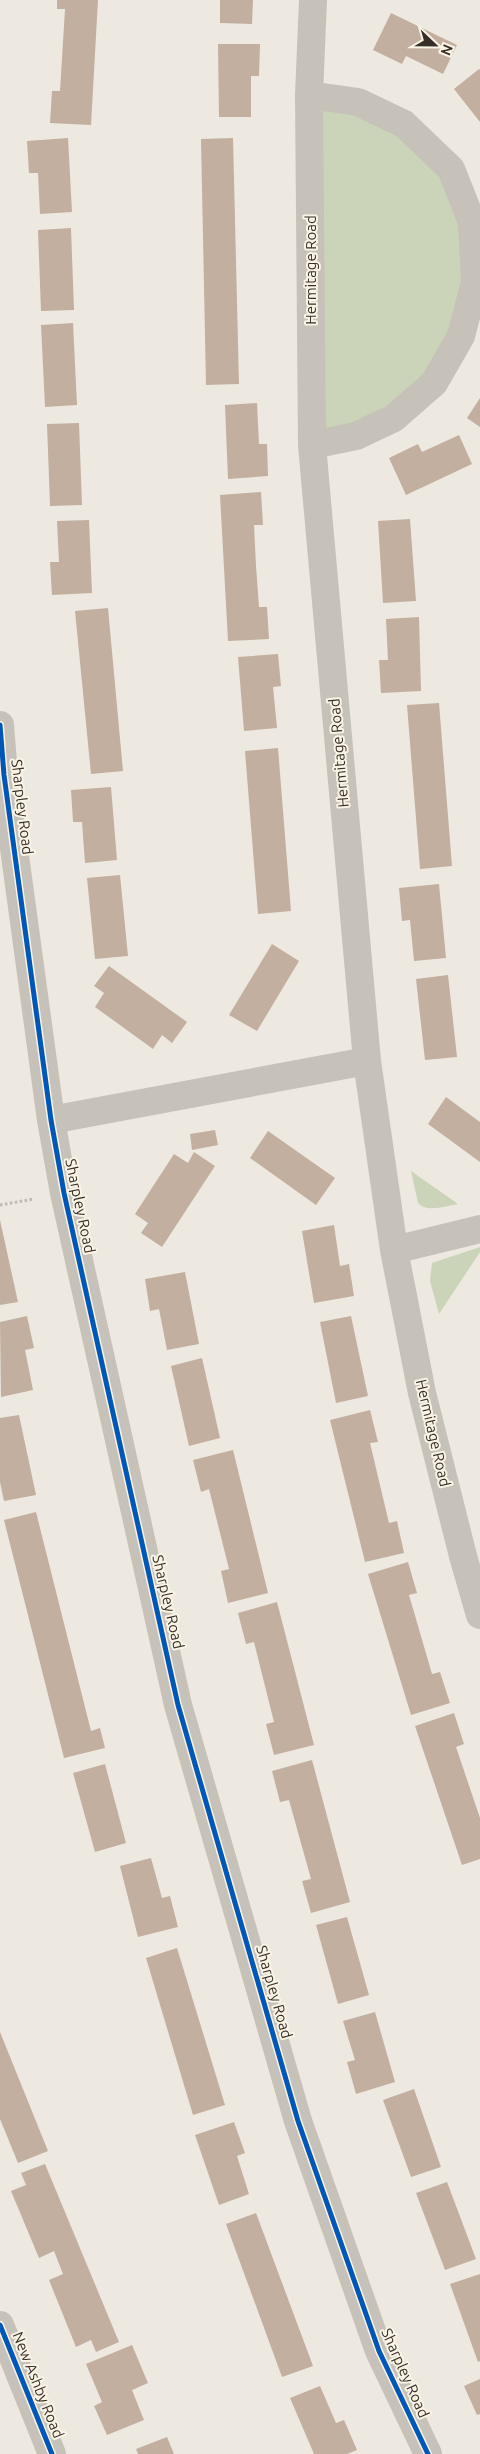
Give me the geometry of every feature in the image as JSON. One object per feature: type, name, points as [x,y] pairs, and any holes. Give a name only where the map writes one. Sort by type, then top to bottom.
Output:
[{"type":"street","name":"Hermitage Road","points":[[313,0],[309,95],[312,445],[367,1061],[394,1250],[422,1393],[463,1556],[480,1615]]},
{"type":"street","points":[[309,95],[358,102],[404,124],[451,169],[472,222],[475,282],[461,336],[434,383],[394,418],[356,436],[312,445]]},
{"type":"street","name":"Sharpley Road","points":[[0,725],[6,785],[51,1120],[64,1193],[178,1705],[298,2121],[379,2350],[428,2454]]},
{"type":"street","points":[[51,1120],[367,1061]]},
{"type":"street","points":[[394,1250],[480,1229]]},
{"type":"street","name":"New Ashby Road","points":[[0,2325],[52,2454]]},
{"type":"green space","points":[[309,95],[358,102],[451,169],[475,282],[434,383],[312,445]]},
{"type":"green space","points":[[411,1171],[458,1204],[437,1208],[422,1206],[418,1203]]},
{"type":"green space","points":[[480,1247],[480,1252],[439,1314],[430,1281],[432,1263]]},
{"type":"building","points":[[57,0],[98,0],[91,125],[50,123],[52,91],[60,91],[65,9],[57,9]]},
{"type":"building","points":[[220,0],[253,0],[252,24],[220,23]]},
{"type":"building","points":[[391,13],[457,45],[443,74],[406,56],[402,64],[373,50]]},
{"type":"building","points":[[218,44],[260,44],[259,76],[251,76],[251,117],[219,117]]},
{"type":"building","points":[[480,70],[480,122],[454,89]]},
{"type":"building","points":[[68,138],[72,212],[40,214],[38,173],[29,173],[27,141]]},
{"type":"building","points":[[233,138],[239,384],[206,385],[201,139]]},
{"type":"building","points":[[71,228],[74,310],[41,311],[38,230]]},
{"type":"building","points":[[73,323],[77,405],[45,407],[41,325]]},
{"type":"building","points":[[480,398],[480,427],[467,418]]},
{"type":"building","points":[[257,403],[259,444],[267,444],[268,476],[228,479],[225,405]]},
{"type":"building","points":[[79,423],[82,505],[50,506],[47,424]]},
{"type":"building","points":[[459,435],[472,464],[406,495],[389,458],[418,444],[422,452]]},
{"type":"building","points":[[261,492],[263,525],[254,525],[256,566],[259,607],[267,607],[269,639],[228,641],[220,495]]},
{"type":"building","points":[[410,519],[416,601],[383,603],[378,521]]},
{"type":"building","points":[[89,520],[92,593],[52,595],[50,562],[59,562],[57,521]]},
{"type":"building","points":[[108,608],[123,771],[91,774],[75,611]]},
{"type":"building","points":[[419,617],[421,691],[381,693],[379,660],[388,660],[386,619]]},
{"type":"building","points":[[278,654],[281,686],[273,687],[277,728],[244,731],[238,657]]},
{"type":"building","points":[[439,703],[452,866],[420,869],[407,705]]},
{"type":"building","points":[[278,748],[291,911],[258,914],[245,751]]},
{"type":"building","points":[[111,787],[117,860],[85,863],[82,822],[73,822],[71,790]]},
{"type":"building","points":[[120,875],[128,956],[95,959],[87,878]]},
{"type":"building","points":[[439,884],[446,958],[414,961],[410,920],[402,921],[399,888]]},
{"type":"building","points":[[272,944],[299,961],[257,1031],[229,1015]]},
{"type":"building","points":[[109,966],[187,1022],[172,1043],[162,1035],[153,1049],[95,1007],[104,993],[94,986]]},
{"type":"building","points":[[448,975],[457,1057],[425,1060],[416,979]]},
{"type":"building","points":[[446,1097],[480,1122],[480,1162],[428,1124]]},
{"type":"building","points":[[215,1130],[218,1145],[192,1150],[190,1134]]},
{"type":"building","points":[[268,1131],[335,1178],[316,1205],[250,1158]]},
{"type":"building","points":[[194,1152],[215,1166],[162,1247],[141,1233],[148,1223],[135,1214],[174,1154],[188,1163]]},
{"type":"building","points":[[0,1220],[18,1302],[0,1305]]},
{"type":"building","points":[[334,1225],[340,1266],[349,1264],[354,1296],[314,1303],[302,1231]]},
{"type":"building","points":[[185,1272],[199,1344],[167,1350],[159,1309],[150,1311],[145,1279]]},
{"type":"building","points":[[27,1316],[34,1348],[25,1350],[33,1390],[1,1397],[0,1322]]},
{"type":"building","points":[[351,1316],[368,1396],[336,1403],[320,1322]]},
{"type":"building","points":[[202,1358],[220,1438],[189,1446],[171,1366]]},
{"type":"building","points":[[370,1410],[378,1442],[370,1443],[389,1523],[397,1521],[404,1553],[365,1562],[330,1420]]},
{"type":"building","points":[[19,1415],[36,1495],[4,1501],[0,1482],[0,1418]]},
{"type":"building","points":[[233,1450],[268,1593],[228,1603],[221,1571],[229,1569],[209,1489],[201,1492],[193,1460]]},
{"type":"building","points":[[36,1512],[91,1731],[100,1728],[105,1748],[64,1758],[4,1520]]},
{"type":"building","points":[[408,1562],[417,1593],[409,1595],[432,1674],[440,1672],[450,1703],[411,1715],[368,1574]]},
{"type":"building","points":[[277,1602],[314,1745],[274,1755],[266,1724],[274,1722],[254,1642],[246,1644],[238,1613]]},
{"type":"building","points":[[454,1713],[464,1744],[456,1747],[480,1818],[480,1859],[462,1865],[415,1726]]},
{"type":"building","points":[[312,1760],[350,1902],[311,1913],[302,1881],[311,1879],[289,1800],[280,1802],[272,1771]]},
{"type":"building","points":[[105,1764],[126,1843],[95,1852],[73,1773]]},
{"type":"building","points":[[151,1858],[162,1898],[170,1896],[178,1927],[138,1937],[120,1866]]},
{"type":"building","points":[[347,1917],[369,1995],[338,2004],[316,1925]]},
{"type":"building","points":[[177,1948],[225,2105],[193,2115],[146,1958]]},
{"type":"building","points":[[375,2012],[395,2082],[356,2094],[347,2062],[355,2060],[343,2021]]},
{"type":"building","points":[[0,2032],[48,2151],[18,2163],[0,2119]]},
{"type":"building","points":[[414,2089],[441,2167],[411,2177],[383,2100]]},
{"type":"building","points":[[234,2122],[245,2153],[237,2156],[249,2194],[219,2205],[195,2135]]},
{"type":"building","points":[[45,2164],[119,2342],[96,2352],[91,2340],[76,2347],[49,2280],[63,2274],[54,2251],[39,2258],[11,2191],[26,2185],[21,2173]]},
{"type":"building","points":[[447,2182],[476,2259],[445,2270],[416,2193]]},
{"type":"building","points":[[256,2213],[313,2366],[282,2377],[226,2224]]},
{"type":"building","points":[[480,2274],[480,2361],[478,2362],[450,2284]]},
{"type":"building","points":[[132,2345],[148,2383],[132,2390],[144,2420],[107,2435],[94,2406],[102,2402],[86,2364]]},
{"type":"building","points":[[480,2379],[480,2414],[477,2415],[464,2386]]},
{"type":"building","points":[[320,2386],[336,2423],[344,2420],[357,2450],[347,2454],[314,2454],[290,2398]]},
{"type":"building","points":[[167,2437],[174,2454],[138,2454],[136,2449]]},
{"type":"cycle path","points":[[0,725],[4,775],[51,1120],[64,1193],[178,1705],[298,2121],[379,2351],[428,2454]]},
{"type":"cycle path","points":[[0,2325],[52,2454]]}]
